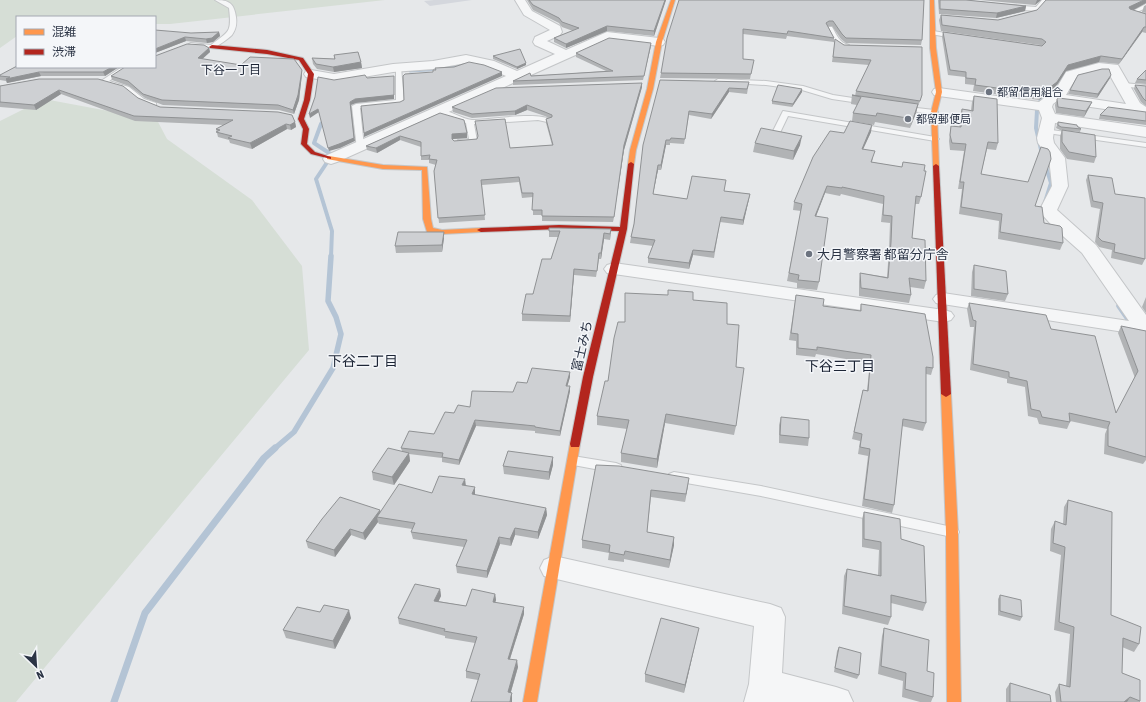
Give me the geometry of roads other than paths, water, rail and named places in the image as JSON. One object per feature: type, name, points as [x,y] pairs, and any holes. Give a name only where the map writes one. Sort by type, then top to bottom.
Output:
[{"type":"main road","name":"富士みち","points":[[530,702],[588,377],[622,229],[633,150],[651,82],[659,42],[673,0]]},
{"type":"main road","points":[[932,0],[936,17],[929,49],[939,92],[934,112],[952,532],[954,702]]},
{"type":"main road","points":[[212,46],[267,52],[301,59],[311,74],[307,100],[297,118],[306,129],[304,144],[313,153],[331,159],[383,167],[425,168],[427,219],[430,230],[442,232],[559,227],[622,229]]},
{"type":"street","points":[[520,0],[528,13],[537,19],[552,25],[556,29],[556,32],[539,40],[539,42],[567,55]]},
{"type":"street","points":[[331,159],[488,89],[514,82],[608,36],[659,42]]},
{"type":"street","points":[[311,74],[334,78],[398,67],[433,65],[466,59],[489,64],[514,82]]},
{"type":"street","points":[[1143,111],[1134,106],[1113,68],[1099,67],[1071,75],[1048,113],[1044,138],[1057,158],[1060,186],[1048,211],[1060,224],[1089,249],[1146,331]]},
{"type":"street","points":[[939,92],[1146,132]]},
{"type":"street","points":[[1048,113],[1143,111]]},
{"type":"street","points":[[614,269],[943,307],[1124,326],[1146,331]]},
{"type":"street","points":[[554,568],[770,617],[763,693],[836,702]]},
{"type":"lane","points":[[187,44],[212,46],[229,34],[234,25],[232,8],[228,4],[218,0]]},
{"type":"lane","points":[[1024,15],[1033,13],[1037,10],[1044,0]]},
{"type":"lane","points":[[1146,2],[1144,3],[1146,6],[1132,12],[1146,16]]},
{"type":"lane","points":[[1008,6],[1037,10]]},
{"type":"lane","points":[[830,28],[840,44],[851,47]]},
{"type":"lane","points":[[933,34],[964,38]]},
{"type":"lane","points":[[360,147],[356,106],[400,102],[398,67]]},
{"type":"lane","points":[[124,68],[103,80],[103,82],[127,88],[142,100],[162,108]]},
{"type":"lane","points":[[710,81],[773,84],[803,88],[832,97],[876,104]]},
{"type":"lane","points":[[1123,85],[1146,87]]},
{"type":"lane","points":[[898,107],[934,112]]},
{"type":"lane","points":[[439,112],[470,122],[538,118],[547,120]]},
{"type":"lane","points":[[775,135],[786,113],[935,139]]},
{"type":"lane","points":[[1048,113],[1146,145]]},
{"type":"lane","points":[[457,142],[473,141],[470,122]]},
{"type":"lane","points":[[573,461],[628,470]]},
{"type":"lane","points":[[659,475],[760,491],[952,532]]},
{"type":"waterway","points":[[1058,88],[1063,74],[1086,67],[1091,60]]},
{"type":"waterway","points":[[410,71],[428,70],[463,64]]},
{"type":"waterway","points":[[1037,111],[1039,102],[1050,94]]},
{"type":"waterway","points":[[1037,110],[1036,128],[1042,154]]},
{"type":"waterway","points":[[326,119],[321,124],[314,143],[332,155],[316,179],[332,231],[331,257]]},
{"type":"waterway","points":[[1045,164],[1051,183],[1045,202]]},
{"type":"waterway","points":[[274,449],[294,432],[333,368],[341,334],[336,317],[328,301],[331,256]]},
{"type":"waterway","points":[[1119,306],[1128,319]]},
{"type":"waterway","points":[[114,702],[145,613],[264,458],[275,448]]},
{"type":"place","name":"都留信用組合","points":[[989,92]]},
{"type":"place","name":"都留郵便局","points":[[908,119]]},
{"type":"place","name":"大月警察署 都留分庁舎","points":[[809,254]]},
{"type":"district","name":"下谷一丁目","points":[[231,70]]},
{"type":"district","name":"下谷二丁目","points":[[363,361]]},
{"type":"district","name":"下谷三丁目","points":[[840,366]]}]
